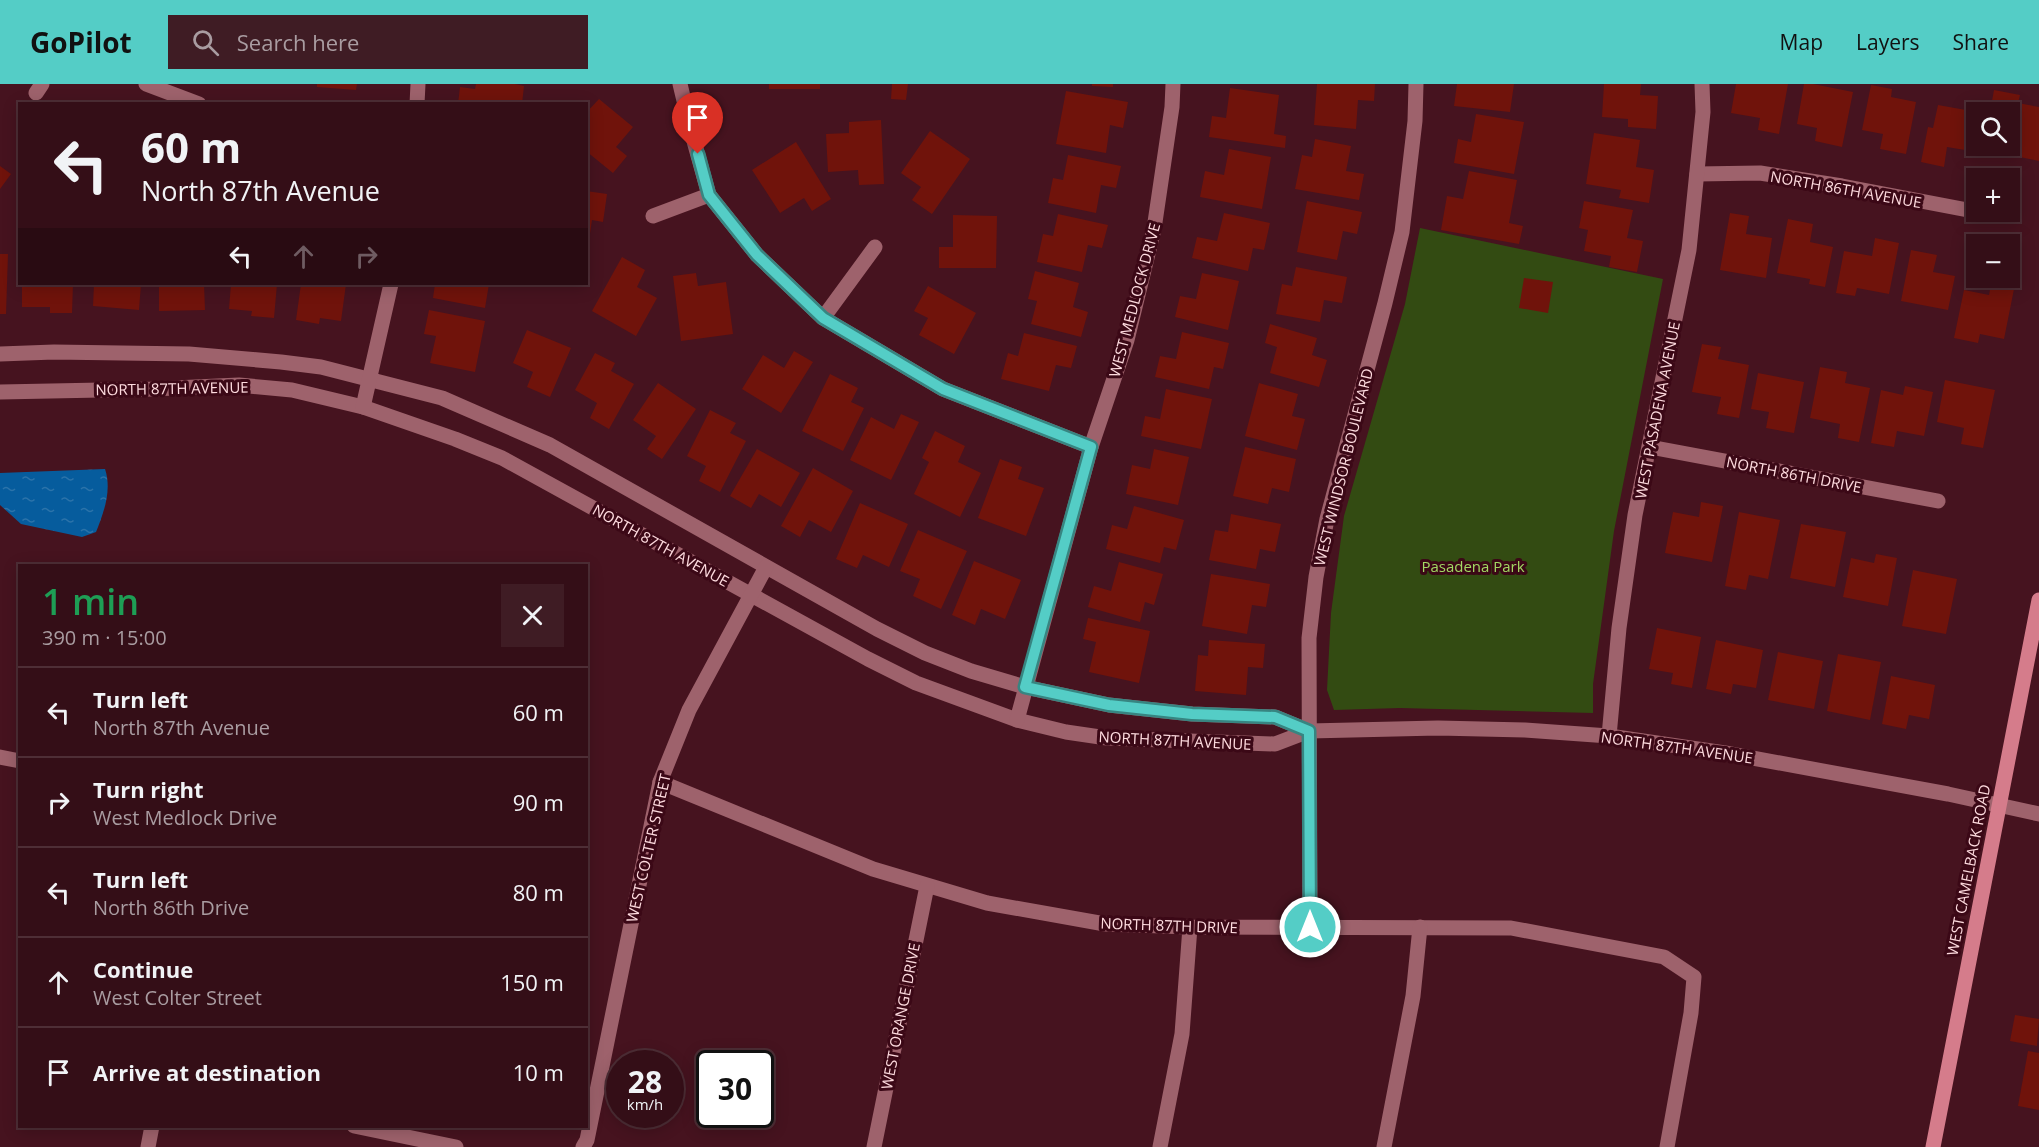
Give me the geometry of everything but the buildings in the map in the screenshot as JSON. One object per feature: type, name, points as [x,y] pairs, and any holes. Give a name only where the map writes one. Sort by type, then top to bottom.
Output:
[{"type":"main road","name":"WEST CAMELBACK ROAD","points":[[1933,1147],[2039,600]]},
{"type":"street","points":[[146,84],[195,102]]},
{"type":"street","points":[[417,102],[418,84]]},
{"type":"street","points":[[680,84],[709,195],[757,255],[823,318],[943,389],[1091,447]]},
{"type":"street","name":"WEST MEDLOCK DRIVE","points":[[1017,720],[1091,447],[1127,340],[1154,230],[1172,107],[1173,84]]},
{"type":"street","name":"WEST WINDSOR BOULEVARD","points":[[1310,927],[1309,638],[1316,578],[1327,519],[1402,232],[1415,121],[1416,84]]},
{"type":"street","name":"WEST PASADENA AVENUE","points":[[1609,736],[1619,628],[1635,515],[1689,250],[1703,112],[1702,84]]},
{"type":"street","name":"NORTH 86TH AVENUE","points":[[1697,174],[1760,173],[1966,210]]},
{"type":"street","points":[[653,216],[709,195]]},
{"type":"street","points":[[823,318],[875,247]]},
{"type":"street","points":[[363,407],[392,285]]},
{"type":"street","name":"NORTH 87TH AVENUE","points":[[0,354],[54,352],[189,354],[301,364],[370,378],[442,398],[550,445],[877,629],[925,653],[971,671],[1025,687],[1109,705],[1192,714],[1275,717],[1309,731]]},
{"type":"street","name":"NORTH 87TH AVENUE","points":[[0,392],[239,385],[292,390],[363,407],[502,458],[916,684],[1017,720],[1066,732],[1107,738],[1275,744],[1309,731],[1438,728],[1525,730],[1609,736],[1725,753],[2039,814]]},
{"type":"street","name":"NORTH 86TH DRIVE","points":[[1650,447],[1938,501]]},
{"type":"street","name":"WEST COLTER STREET","points":[[583,1147],[587,1140],[660,782],[689,710],[766,567]]},
{"type":"street","points":[[0,757],[18,761]]},
{"type":"street","name":"NORTH 87TH DRIVE","points":[[660,782],[873,869],[987,903],[1105,924],[1190,927],[1511,928],[1664,957],[1694,977],[1691,1013],[1666,1147]]},
{"type":"street","name":"WEST ORANGE DRIVE","points":[[874,1147],[927,886]]},
{"type":"street","points":[[1160,1147],[1182,1034],[1190,927]]},
{"type":"street","points":[[1384,1147],[1413,996],[1420,927]]},
{"type":"street","points":[[148,1147],[152,1128]]},
{"type":"street","points":[[364,1128],[456,1147]]},
{"type":"green space","name":"Pasadena Park","points":[[1420,228],[1663,279],[1614,531],[1593,684],[1593,713],[1400,708],[1334,710],[1327,690],[1331,613],[1344,516],[1405,304]]},
{"type":"water","points":[[105,469],[108,485],[102,517],[96,532],[82,537],[21,524],[0,505],[0,473]]},
{"type":"route","points":[[698,154],[709,195],[757,255],[823,318],[943,389],[1091,447],[1025,687],[1109,705],[1192,714],[1275,717],[1309,731],[1310,927]]}]
